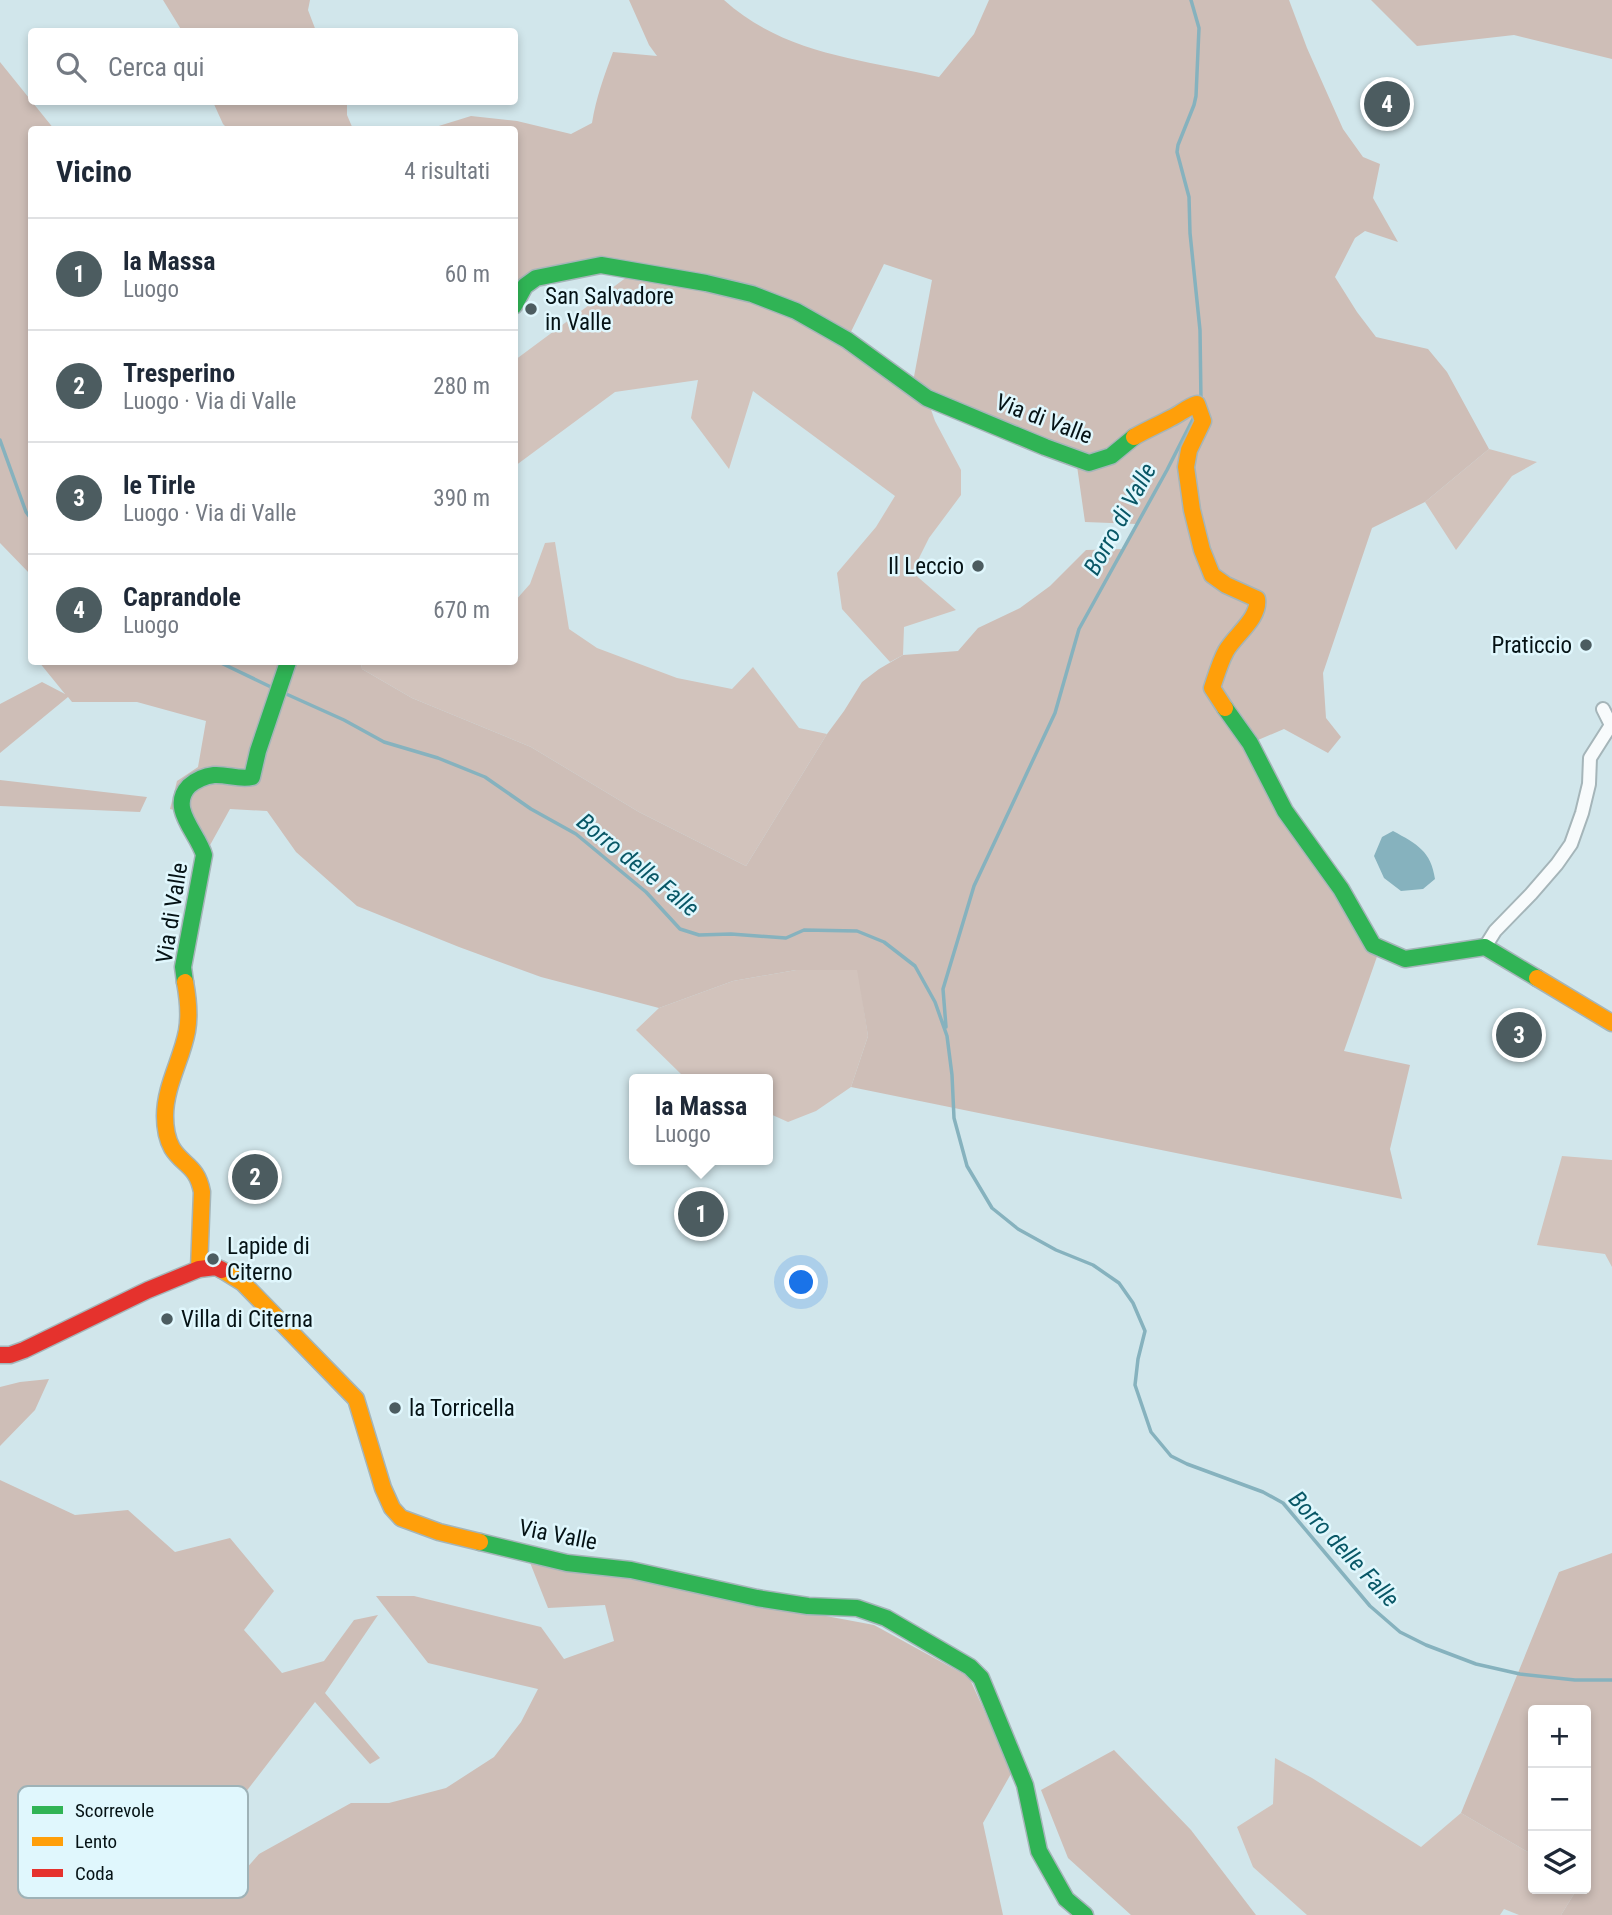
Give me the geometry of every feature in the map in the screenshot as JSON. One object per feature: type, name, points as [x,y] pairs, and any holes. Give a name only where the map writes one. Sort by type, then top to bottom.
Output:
[{"type":"street","name":"Via di Valle","points":[[518,299],[525,286],[536,278],[601,265],[706,283],[752,294],[796,312],[847,340],[927,398],[1089,463],[1111,456],[1126,442],[1152,426],[1197,404],[1203,421],[1189,450],[1186,467],[1192,510],[1202,550],[1212,575],[1257,599],[1258,605],[1226,651],[1212,688],[1250,743],[1285,811],[1341,888],[1373,945],[1405,959],[1485,947]]},
{"type":"street","name":"Via di Valle","points":[[199,1269],[202,1192],[200,1181],[192,1168],[172,1148],[165,1114],[171,1080],[187,1032],[189,1004],[183,967],[204,855],[202,845],[183,814],[181,802],[187,786],[200,778],[216,775],[252,777],[287,665]]},
{"type":"street","points":[[1603,709],[1611,725],[1590,758],[1589,784],[1583,813],[1571,844],[1531,894],[1495,931],[1485,947],[1612,1023]]},
{"type":"street","name":"Via Valle","points":[[199,1269],[216,1268],[243,1283],[356,1399],[383,1488],[392,1508],[401,1518],[439,1532],[567,1563],[631,1570],[757,1598],[808,1606],[857,1608],[886,1618],[970,1667],[981,1678],[1025,1785],[1039,1851],[1066,1899],[1085,1915]]},
{"type":"street","points":[[0,1355],[24,1350],[148,1290],[199,1269]]},
{"type":"shaded area","points":[[163,0],[310,0],[308,10],[315,28],[180,28]]},
{"type":"shaded area","points":[[629,0],[724,0],[773,33],[799,44],[939,77],[974,34],[989,0],[1289,0],[1343,129],[1363,157],[1380,164],[1373,198],[1398,242],[1365,231],[1355,238],[1335,277],[1376,337],[1428,349],[1447,372],[1489,449],[1425,502],[1372,528],[1323,673],[1326,718],[1341,737],[1328,753],[1284,729],[1251,743],[1380,948],[1344,1051],[1410,1065],[1390,1149],[1402,1199],[851,1087],[868,1036],[857,970],[796,970],[733,981],[659,1008],[541,977],[459,947],[357,906],[296,852],[267,811],[230,809],[209,847],[187,813],[170,809],[177,781],[198,767],[206,721],[137,702],[72,702],[68,697],[0,753],[0,704],[42,682],[65,694],[41,665],[361,665],[362,669],[412,698],[531,747],[639,812],[746,866],[862,682],[903,655],[958,651],[978,628],[1020,608],[1050,586],[1086,550],[1123,549],[1137,524],[1085,522],[1076,459],[1045,447],[913,382],[932,280],[884,264],[847,340],[796,311],[601,265],[536,278],[518,302],[518,126],[439,126],[471,116],[517,121],[571,134],[592,123],[613,52],[657,56],[649,45]]},
{"type":"shaded area","points":[[1371,0],[1612,0],[1612,59],[1514,35],[1417,46]]},
{"type":"shaded area","points":[[0,62],[28,97],[28,105],[35,105],[52,126],[28,126],[28,572],[0,543]]},
{"type":"shaded area","points":[[214,105],[347,105],[347,115],[352,126],[225,126]]},
{"type":"shaded area","points":[[635,271],[796,311],[927,398],[935,421],[961,470],[961,495],[929,538],[912,572],[956,610],[904,627],[903,655],[890,662],[842,609],[837,573],[876,527],[895,496],[753,391],[729,469],[691,418],[698,380],[615,392],[518,464],[518,358]]},
{"type":"shaded area","points":[[1489,449],[1537,462],[1512,476],[1456,550],[1425,502]]},
{"type":"shaded area","points":[[555,542],[569,629],[597,648],[677,678],[732,689],[753,667],[799,728],[827,734],[746,866],[639,812],[531,747],[412,698],[362,669],[361,665],[518,665],[518,598],[530,584],[545,543]]},
{"type":"shaded area","points":[[0,780],[147,797],[140,812],[0,806]]},
{"type":"shaded area","points":[[796,970],[858,970],[868,1036],[851,1087],[816,1111],[788,1122],[773,1115],[773,1074],[681,1074],[636,1030],[659,1008],[733,981]]},
{"type":"shaded area","points":[[1562,1156],[1612,1160],[1612,1267],[1605,1254],[1537,1245]]},
{"type":"shaded area","points":[[49,1379],[35,1410],[0,1446],[0,1387]]},
{"type":"shaded area","points":[[0,1480],[75,1515],[128,1510],[175,1552],[230,1538],[274,1591],[244,1630],[282,1673],[324,1661],[354,1620],[378,1615],[325,1693],[380,1758],[370,1764],[315,1702],[248,1789],[248,1786],[18,1786],[18,1898],[248,1898],[248,1866],[259,1854],[351,1803],[389,1803],[446,1788],[494,1757],[521,1722],[538,1689],[428,1663],[376,1596],[414,1596],[541,1627],[564,1659],[614,1641],[605,1605],[548,1608],[529,1560],[874,1625],[969,1677],[1012,1772],[983,1823],[1003,1915],[0,1915]]},
{"type":"shaded area","points":[[1612,1553],[1612,1915],[1561,1915],[1574,1894],[1591,1894],[1591,1705],[1528,1705],[1528,1852],[1461,1813],[1559,1572]]},
{"type":"shaded area","points":[[1114,1750],[1191,1830],[1256,1915],[1131,1915],[1068,1858],[1041,1790]]},
{"type":"shaded area","points":[[1275,1758],[1312,1778],[1421,1847],[1461,1813],[1528,1852],[1528,1894],[1574,1894],[1561,1915],[1519,1915],[1504,1909],[1500,1915],[1307,1915],[1253,1867],[1237,1827],[1273,1804]]},
{"type":"water","points":[[1393,831],[1422,849],[1430,862],[1435,879],[1423,889],[1401,891],[1384,878],[1374,856],[1382,837]]},
{"type":"waterway","name":"Borro di Valle","points":[[1191,0],[1199,28],[1196,96],[1177,152],[1189,197],[1200,330],[1201,402]]},
{"type":"waterway","name":"Borro di Valle","points":[[946,1027],[943,989],[974,886],[1055,713],[1079,629],[1195,415]]},
{"type":"waterway","name":"Borro delle Falle","points":[[0,440],[28,515]]},
{"type":"waterway","name":"Borro delle Falle","points":[[225,665],[273,688]]},
{"type":"waterway","name":"Borro delle Falle","points":[[284,693],[344,720],[384,742],[438,758],[485,777],[531,809],[576,834],[646,892],[680,929],[699,935],[731,934],[786,938],[804,930],[857,931],[884,942],[915,966],[935,1002],[947,1036],[954,1118],[967,1166],[992,1208],[1018,1229],[1056,1250],[1093,1265],[1119,1283],[1133,1303],[1145,1331],[1135,1385],[1151,1432],[1171,1456],[1263,1492],[1283,1503],[1370,1606],[1400,1632],[1476,1664],[1520,1674],[1575,1680],[1612,1680]]},
{"type":"traffic: fast","points":[[518,299],[525,286],[536,278],[601,265],[706,283],[752,294],[796,311],[847,340],[927,398],[1089,463],[1111,456],[1134,437]]},
{"type":"traffic: fast","points":[[185,982],[183,967],[204,855],[183,812],[183,794],[189,786],[207,776],[252,777],[287,665]]},
{"type":"traffic: fast","points":[[1225,708],[1250,743],[1285,811],[1341,889],[1373,945],[1405,959],[1485,947],[1537,978]]},
{"type":"traffic: fast","points":[[480,1542],[567,1563],[631,1570],[757,1598],[808,1606],[857,1608],[886,1618],[970,1667],[981,1678],[1025,1785],[1039,1851],[1066,1899],[1085,1915]]},
{"type":"traffic: slow","points":[[1134,437],[1197,404],[1203,421],[1189,450],[1186,467],[1192,510],[1202,550],[1212,575],[1226,585],[1257,599],[1255,613],[1224,655],[1212,688],[1225,708]]},
{"type":"traffic: slow","points":[[1537,978],[1612,1023]]},
{"type":"traffic: slow","points":[[185,982],[187,1031],[168,1094],[165,1120],[172,1148],[200,1183],[202,1192],[199,1269]]},
{"type":"traffic: slow","points":[[222,1270],[243,1283],[356,1399],[383,1488],[392,1508],[401,1518],[439,1532],[480,1542]]},
{"type":"traffic: jam","points":[[0,1355],[24,1350],[148,1290],[199,1269],[216,1267],[222,1270]]},
{"type":"place","name":"Caprandole","points":[[1387,104]]},
{"type":"place","name":"San Salvadore in Valle","points":[[531,309]]},
{"type":"place","name":"Il Leccio","points":[[978,566]]},
{"type":"place","name":"Praticcio","points":[[1586,645]]},
{"type":"place","name":"le Tirle","points":[[1519,1035]]},
{"type":"place","name":"Tresperino","points":[[255,1177]]},
{"type":"place","name":"la Massa","points":[[701,1214]]},
{"type":"place","name":"Lapide di Citerno","points":[[213,1259]]},
{"type":"place","name":"Villa di Citerna","points":[[167,1319]]},
{"type":"place","name":"la Torricella","points":[[395,1408]]}]
